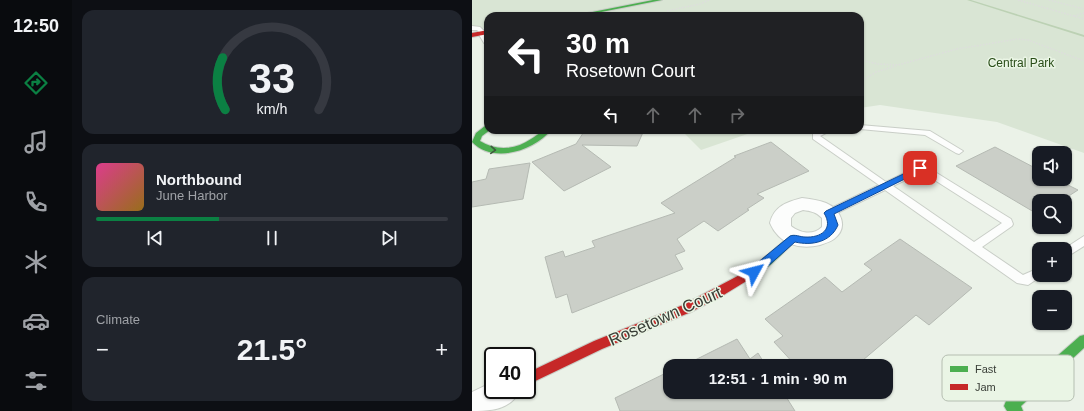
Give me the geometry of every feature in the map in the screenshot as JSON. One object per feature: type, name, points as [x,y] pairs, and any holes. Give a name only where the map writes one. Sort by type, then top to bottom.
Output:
[{"type":"street","points":[[596,12],[660,0]]},
{"type":"street","points":[[472,35],[484,35]]},
{"type":"street","points":[[484,131],[479,135],[476,142],[480,148],[490,151],[504,150],[521,146],[536,141],[543,134]]},
{"type":"street","points":[[802,204],[813,205],[829,213],[833,219],[834,225],[831,231],[825,236],[806,241],[793,238],[783,231],[779,225],[780,217],[784,211],[792,206],[802,204]]},
{"type":"street","name":"Rosetown Court","points":[[536,375],[620,336],[693,307],[727,289],[764,264],[793,238]]},
{"type":"street","points":[[1069,355],[1084,340]]},
{"type":"street","points":[[472,407],[488,399]]},
{"type":"street","points":[[1013,409],[1021,401]]},
{"type":"lane","points":[[472,28],[478,28],[484,33]]},
{"type":"lane","points":[[864,127],[927,133],[959,151]]},
{"type":"lane","points":[[816,134],[816,137],[885,186],[1022,280],[1028,280],[1032,277]]},
{"type":"lane","points":[[829,213],[920,168],[924,169],[1007,221],[1008,224],[974,247]]},
{"type":"lane","points":[[1072,249],[1084,240]]},
{"type":"path","points":[[667,11],[700,4],[709,0]]},
{"type":"path","points":[[1018,0],[1084,20]]},
{"type":"path","points":[[1049,0],[1084,9]]},
{"type":"path","points":[[1074,16],[1084,13]]},
{"type":"path","points":[[864,80],[876,72],[957,48],[1017,39],[1028,40],[1084,61]]},
{"type":"path","points":[[864,61],[878,64],[898,65]]},
{"type":"green space","name":"Central Park","points":[[472,0],[1084,0],[1084,153],[1072,149],[1072,146],[1064,146],[997,122],[880,105],[864,107],[864,12],[484,12],[484,28],[472,30]]},
{"type":"green space","points":[[685,134],[747,134],[701,150]]},
{"type":"building","points":[[582,134],[642,134],[637,146],[582,145],[611,167],[564,191],[532,162],[576,144]]},
{"type":"building","points":[[771,142],[809,171],[757,194],[764,198],[718,231],[704,221],[677,239],[685,251],[675,255],[683,269],[572,313],[567,294],[556,298],[545,257],[563,251],[565,257],[595,247],[592,241],[675,213],[661,203],[736,157],[734,156]]},
{"type":"building","points":[[995,147],[1032,166],[1032,186],[1070,186],[1078,190],[1072,194],[1032,194],[1032,211],[956,166]]},
{"type":"building","points":[[530,163],[523,199],[472,207],[472,182],[486,179],[489,169]]},
{"type":"building","points":[[900,239],[972,288],[929,325],[916,315],[864,359],[790,359],[774,342],[783,336],[765,319],[825,277],[842,292],[872,270],[864,264]]},
{"type":"building","points":[[737,339],[750,359],[697,359]]},
{"type":"building","points":[[758,353],[762,359],[750,359]]},
{"type":"building","points":[[663,374],[663,399],[787,399],[795,411],[620,411],[615,398]]},
{"type":"waterway","points":[[968,0],[1084,36]]},
{"type":"traffic: fast","points":[[596,12],[660,0]]},
{"type":"traffic: fast","points":[[484,131],[479,135],[476,142],[484,147],[503,151],[523,147],[543,134]]},
{"type":"traffic: fast","points":[[749,274],[764,264],[793,238]]},
{"type":"traffic: fast","points":[[1067,355],[1084,340]]},
{"type":"traffic: fast","points":[[1016,411],[1011,406],[1017,401]]},
{"type":"traffic: jam","points":[[472,35],[484,33]]},
{"type":"traffic: jam","points":[[536,375],[598,345],[702,301],[749,274]]},
{"type":"route","points":[[754,272],[793,238],[806,241],[816,240],[825,236],[831,231],[834,225],[833,219],[829,213],[920,168]]}]
